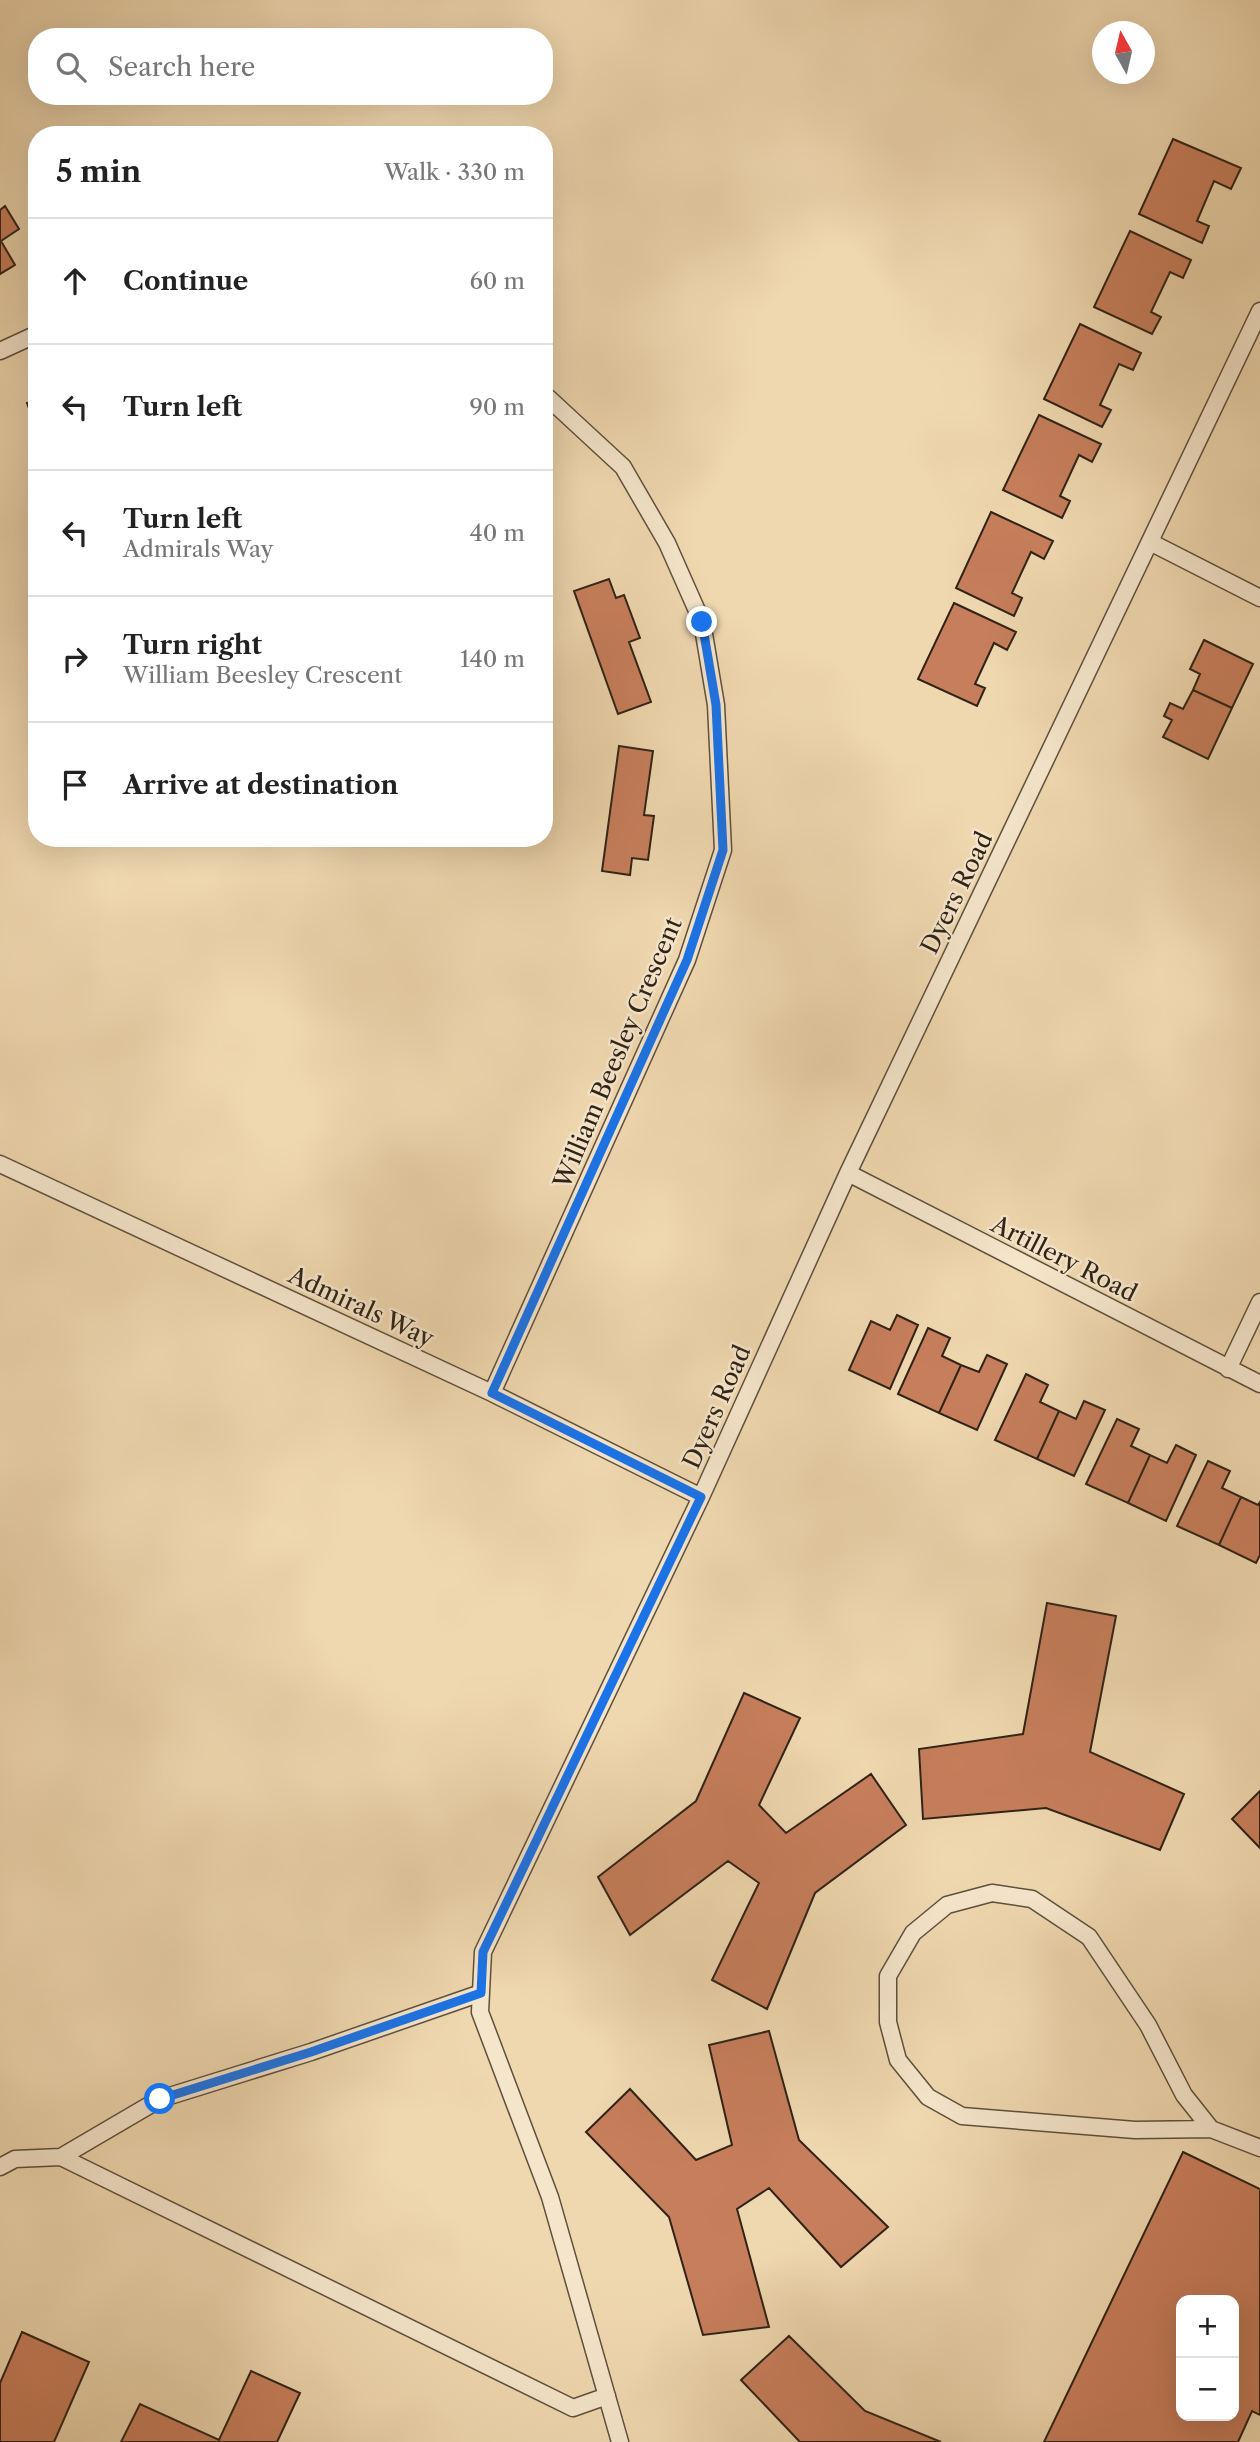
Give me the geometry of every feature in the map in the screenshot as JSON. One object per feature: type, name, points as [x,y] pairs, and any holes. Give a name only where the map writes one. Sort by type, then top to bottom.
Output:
[{"type":"lane","name":"Dyers Road","points":[[620,2442],[550,2197],[480,2012],[483,1952],[701,1497],[848,1173],[1260,311]]},
{"type":"lane","points":[[0,351],[28,338]]},
{"type":"lane","name":"William Beesley Crescent","points":[[492,1393],[687,960],[723,850],[716,705],[702,622],[667,542],[623,467],[553,402]]},
{"type":"lane","points":[[1150,542],[1260,598]]},
{"type":"lane","name":"Admirals Way","points":[[0,1164],[492,1393],[701,1497]]},
{"type":"lane","name":"Artillery Road","points":[[848,1173],[1260,1384]]},
{"type":"lane","points":[[1228,1369],[1260,1302]]},
{"type":"lane","points":[[1211,2129],[1184,2095],[1148,2025],[1089,1937],[1032,1899],[992,1893],[947,1905],[913,1933],[888,1976],[888,2022],[898,2060],[928,2097],[962,2116],[1135,2130],[1211,2129],[1260,2148]]},
{"type":"lane","points":[[0,2167],[15,2159],[61,2157],[160,2099],[311,2052],[481,1993]]},
{"type":"lane","points":[[61,2157],[573,2408],[607,2396]]},
{"type":"building","points":[[1173,139],[1241,168],[1231,189],[1214,181],[1197,221],[1209,226],[1202,243],[1139,214]]},
{"type":"building","points":[[5,206],[19,229],[1,241],[15,265],[0,274],[0,210]]},
{"type":"building","points":[[1130,231],[1191,260],[1183,278],[1170,272],[1151,312],[1161,317],[1152,334],[1094,307]]},
{"type":"building","points":[[1080,324],[1141,353],[1133,370],[1119,364],[1100,405],[1111,410],[1102,427],[1044,399]]},
{"type":"building","points":[[1039,415],[1101,444],[1092,462],[1079,455],[1060,496],[1070,501],[1062,518],[1003,490]]},
{"type":"building","points":[[991,512],[1053,541],[1044,559],[1031,552],[1012,593],[1022,598],[1014,616],[956,588]]},
{"type":"building","points":[[609,579],[616,598],[624,595],[640,638],[629,642],[651,702],[618,714],[574,591]]},
{"type":"building","points":[[954,603],[1016,632],[1007,650],[994,643],[975,684],[985,688],[977,706],[918,679]]},
{"type":"building","points":[[1204,640],[1253,664],[1232,708],[1193,690],[1200,674],[1190,669]]},
{"type":"building","points":[[1193,690],[1232,708],[1208,759],[1163,737],[1172,720],[1164,716],[1170,703],[1183,709]]},
{"type":"building","points":[[619,746],[653,751],[644,815],[654,816],[648,860],[632,858],[630,875],[602,871]]},
{"type":"building","points":[[897,1315],[918,1325],[890,1389],[849,1370],[871,1321],[890,1330]]},
{"type":"building","points":[[928,1328],[950,1338],[942,1356],[961,1365],[939,1413],[898,1394]]},
{"type":"building","points":[[987,1355],[1007,1364],[977,1430],[939,1413],[961,1365],[979,1372]]},
{"type":"building","points":[[1026,1374],[1048,1385],[1040,1402],[1059,1411],[1037,1459],[995,1440]]},
{"type":"building","points":[[1084,1401],[1105,1410],[1074,1476],[1037,1459],[1059,1411],[1076,1419]]},
{"type":"building","points":[[1117,1419],[1139,1429],[1131,1446],[1150,1455],[1128,1503],[1086,1484]]},
{"type":"building","points":[[1176,1445],[1196,1455],[1166,1521],[1128,1503],[1150,1455],[1167,1463]]},
{"type":"building","points":[[1208,1461],[1230,1471],[1222,1488],[1241,1497],[1219,1545],[1177,1526]]},
{"type":"building","points":[[1241,1497],[1258,1505],[1260,1502],[1260,1555],[1256,1563],[1219,1545]]},
{"type":"building","points":[[1047,1603],[1116,1616],[1090,1752],[1184,1794],[1160,1850],[1046,1808],[923,1819],[919,1749],[1023,1734]]},
{"type":"building","points":[[744,1693],[800,1718],[759,1805],[786,1833],[871,1774],[906,1825],[815,1893],[767,2009],[712,1980],[759,1883],[728,1861],[630,1935],[598,1877],[696,1801]]},
{"type":"building","points":[[1260,1791],[1260,1848],[1232,1819]]},
{"type":"building","points":[[769,2031],[799,2140],[888,2227],[841,2267],[769,2188],[737,2209],[769,2327],[703,2335],[669,2217],[586,2132],[630,2089],[696,2160],[732,2145],[709,2045]]},
{"type":"building","points":[[1183,2152],[1260,2189],[1260,2415],[1252,2411],[1238,2442],[1044,2442]]},
{"type":"building","points":[[22,2332],[89,2362],[54,2442],[0,2442],[0,2383]]},
{"type":"building","points":[[789,2336],[865,2411],[941,2442],[800,2442],[741,2380]]},
{"type":"building","points":[[251,2371],[300,2393],[277,2442],[121,2442],[140,2404],[219,2440]]},
{"type":"route","points":[[160,2099],[311,2052],[481,1993],[483,1952],[701,1497],[492,1393],[687,960],[723,850],[716,705],[702,622]]}]
